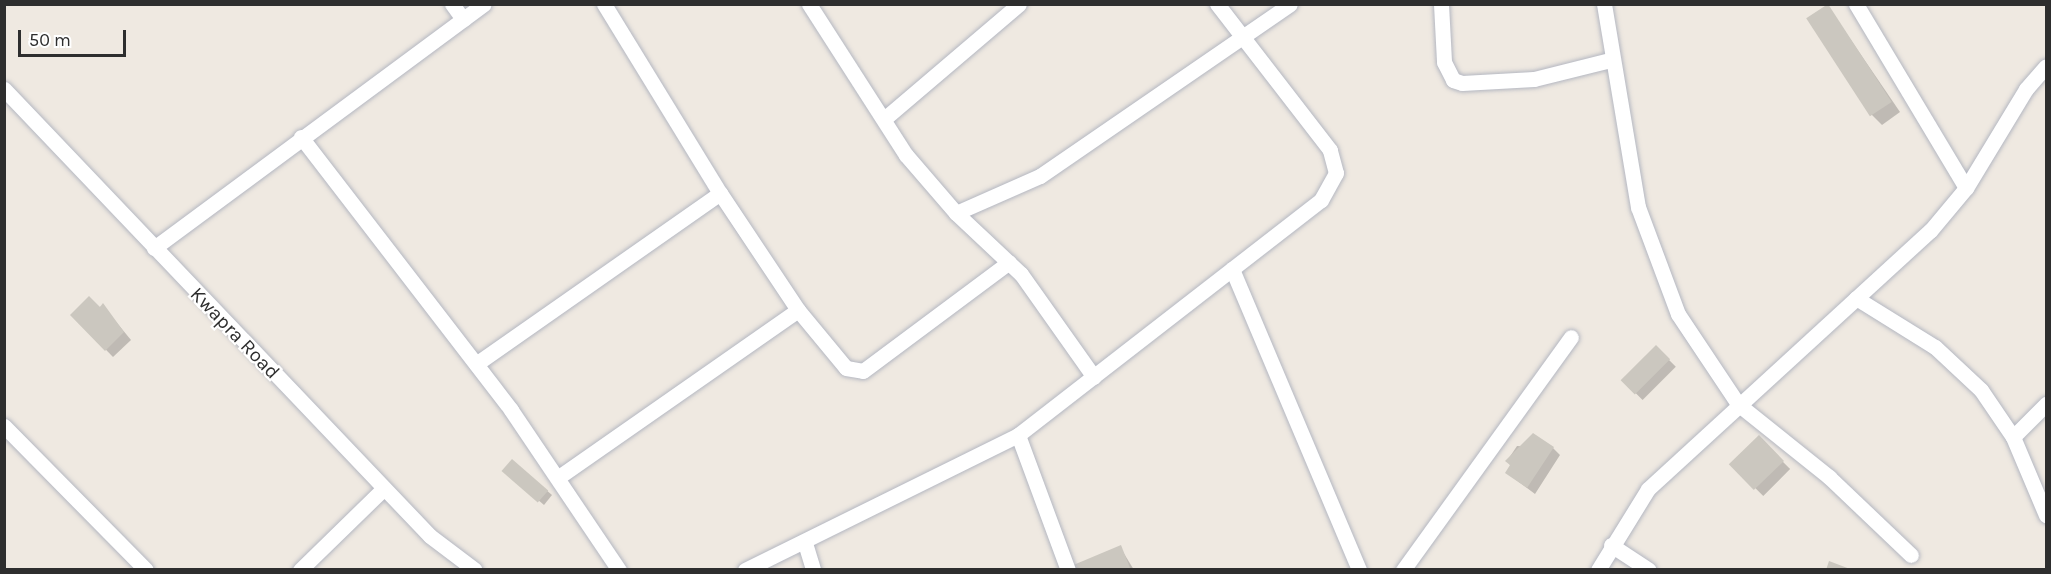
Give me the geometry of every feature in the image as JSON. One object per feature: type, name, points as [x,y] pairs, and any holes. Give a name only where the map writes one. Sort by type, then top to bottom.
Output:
[{"type":"street","points":[[452,4],[463,20]]},
{"type":"street","points":[[154,248],[301,137],[484,4]]},
{"type":"street","points":[[604,4],[720,194],[798,310],[846,368],[863,371],[1010,262]]},
{"type":"street","points":[[809,4],[906,155],[956,213],[1010,262],[1094,377]]},
{"type":"street","points":[[884,118],[1019,4]]},
{"type":"street","points":[[745,570],[805,543],[1018,435],[1321,200],[1336,173],[1330,150],[1217,4]]},
{"type":"street","points":[[956,213],[1040,176],[1160,89],[1243,39],[1290,4]]},
{"type":"street","points":[[1441,4],[1444,62],[1453,80],[1462,83],[1534,79],[1610,60]]},
{"type":"street","points":[[1604,4],[1610,60],[1638,207],[1678,314],[1738,404],[1829,477],[1911,555]]},
{"type":"street","points":[[1856,4],[1966,188]]},
{"type":"street","points":[[1598,570],[1611,545],[1648,489],[1738,404],[1930,231],[1966,188],[2026,89],[2046,66]]},
{"type":"street","name":"Kwapra Road","points":[[4,88],[430,536],[475,570]]},
{"type":"street","points":[[301,137],[476,364],[559,477],[619,570]]},
{"type":"street","points":[[476,364],[720,194]]},
{"type":"street","points":[[1232,269],[1359,570]]},
{"type":"street","points":[[1856,298],[1935,347],[1981,390],[2013,437],[2046,515]]},
{"type":"street","points":[[559,477],[798,310]]},
{"type":"street","points":[[1403,570],[1571,337]]},
{"type":"street","points":[[2013,437],[2046,404]]},
{"type":"street","points":[[4,426],[146,570]]},
{"type":"street","points":[[1018,435],[1068,570]]},
{"type":"street","points":[[300,570],[384,488]]},
{"type":"street","points":[[805,543],[813,570]]},
{"type":"street","points":[[1611,545],[1649,570]]},
{"type":"building","points":[[1828,4],[1892,102],[1870,116],[1806,18]]},
{"type":"building","points":[[89,296],[100,307],[103,303],[124,332],[105,351],[70,315]]},
{"type":"building","points":[[1656,345],[1670,359],[1635,394],[1621,380]]},
{"type":"building","points":[[1533,433],[1554,447],[1527,488],[1505,473],[1510,465],[1505,461]]},
{"type":"building","points":[[1759,435],[1784,461],[1754,490],[1729,464]]},
{"type":"building","points":[[512,459],[548,490],[538,503],[502,471]]},
{"type":"building","points":[[1121,545],[1130,568],[1073,570],[1071,566]]},
{"type":"building","points":[[1829,561],[1850,569],[1850,570],[1826,570]]}]
